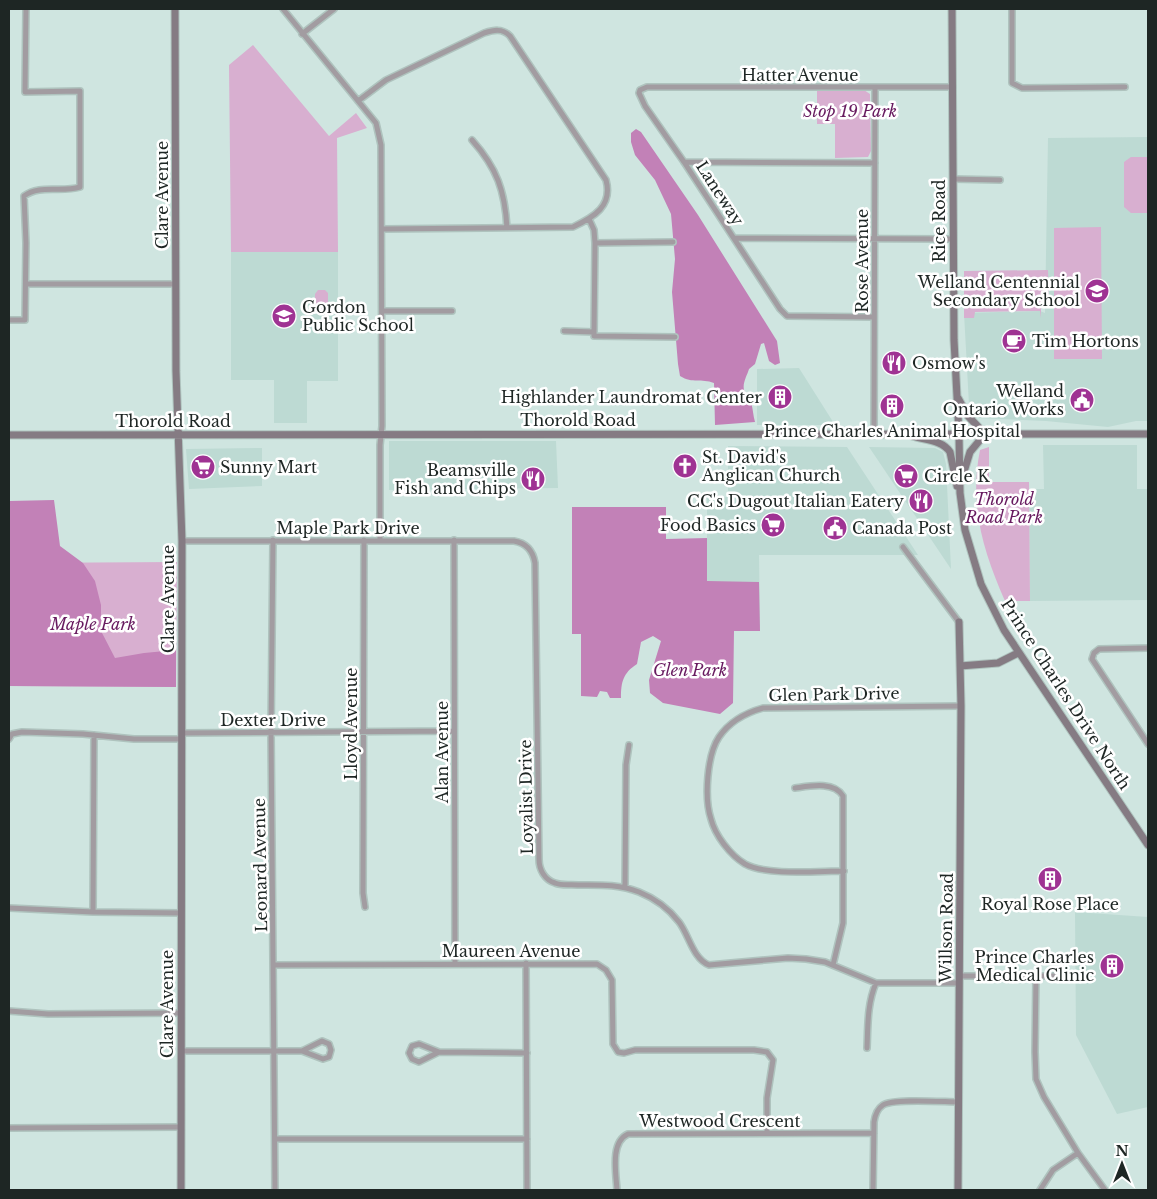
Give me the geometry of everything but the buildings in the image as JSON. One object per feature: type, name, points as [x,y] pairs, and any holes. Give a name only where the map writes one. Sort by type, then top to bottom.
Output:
[{"type":"street","points":[[9,320],[25,320],[24,196],[32,190],[71,190],[80,187],[80,91],[25,92],[26,9]]},
{"type":"street","name":"Clare Avenue","points":[[174,9],[176,371],[182,541],[181,1190]]},
{"type":"street","points":[[282,9],[376,123],[381,139],[383,229],[380,540]]},
{"type":"street","points":[[302,34],[334,9]]},
{"type":"street","name":"Rice Road","points":[[952,9],[954,340],[959,434]]},
{"type":"street","points":[[1012,9],[1012,83],[1016,87],[1125,87]]},
{"type":"street","points":[[358,101],[386,80],[417,64],[484,34],[496,30],[505,32],[512,39],[606,180],[608,190],[607,199],[603,206],[589,219],[573,227],[383,229]]},
{"type":"street","name":"Hatter Avenue","points":[[647,87],[953,87]]},
{"type":"street","name":"Laneway","points":[[647,87],[640,90],[639,95],[780,309],[787,316],[874,317]]},
{"type":"street","name":"Rose Avenue","points":[[874,434],[873,240],[875,88]]},
{"type":"street","points":[[472,140],[488,159],[498,179],[504,198],[506,228]]},
{"type":"street","points":[[684,162],[875,163]]},
{"type":"street","points":[[953,180],[1000,180]]},
{"type":"street","points":[[589,219],[594,230],[595,242],[594,336],[675,337]]},
{"type":"street","points":[[734,238],[953,239]]},
{"type":"street","points":[[595,242],[673,242]]},
{"type":"street","points":[[26,284],[175,284]]},
{"type":"street","points":[[382,311],[452,311]]},
{"type":"street","points":[[564,332],[594,332]]},
{"type":"street","points":[[957,396],[968,416],[989,434],[968,454],[960,493]]},
{"type":"street","points":[[906,434],[946,447],[950,452],[960,493]]},
{"type":"street","name":"Prince Charles Drive North","points":[[959,434],[960,493],[965,530],[981,584],[993,610],[1018,653],[1148,845]]},
{"type":"street","name":"Thorold Road","points":[[9,435],[1148,434]]},
{"type":"street","name":"Leonard Avenue","points":[[273,540],[271,732],[275,1190]]},
{"type":"street","name":"Lloyd Avenue","points":[[364,540],[364,906]]},
{"type":"street","name":"Alan Avenue","points":[[454,540],[455,964]]},
{"type":"street","name":"Maple Park Drive","points":[[182,541],[514,541]]},
{"type":"street","name":"Loyalist Drive","points":[[514,541],[521,542],[528,548],[533,555],[535,563],[540,868],[547,878],[558,884],[625,887],[648,896],[667,909],[687,934],[697,956],[706,964],[717,965],[788,958],[815,960],[834,965],[876,983],[1073,976]]},
{"type":"street","points":[[903,547],[959,622]]},
{"type":"street","name":"Willson Road","points":[[958,1190],[961,706],[959,622]]},
{"type":"street","points":[[1148,648],[1099,649],[1094,653],[1092,659],[1148,744]]},
{"type":"street","points":[[960,666],[998,663],[1018,653]]},
{"type":"street","name":"Glen Park Drive","points":[[844,871],[763,870],[746,864],[732,852],[713,825],[708,810],[708,768],[718,739],[737,719],[752,711],[763,708],[961,706]]},
{"type":"street","name":"Dexter Drive","points":[[9,739],[12,734],[22,732],[134,739],[271,732],[454,731]]},
{"type":"street","points":[[93,912],[94,735]]},
{"type":"street","points":[[625,887],[626,764],[629,745]]},
{"type":"street","points":[[795,788],[830,787],[837,789],[842,794],[844,801],[844,923],[834,965]]},
{"type":"street","points":[[9,908],[93,912],[181,913]]},
{"type":"street","points":[[526,963],[526,1190]]},
{"type":"street","name":"Maureen Avenue","points":[[274,965],[526,963],[593,963],[600,965],[611,976],[613,1044],[616,1050],[620,1052],[635,1050],[754,1050],[767,1052],[771,1056],[773,1062],[767,1098],[767,1133]]},
{"type":"street","points":[[1036,976],[1034,1052],[1036,1079],[1044,1097],[1078,1153],[1105,1190]]},
{"type":"street","points":[[867,1048],[869,1007],[876,983]]},
{"type":"street","points":[[9,1011],[48,1014],[180,1012]]},
{"type":"street","points":[[181,1051],[302,1051],[322,1059],[329,1057],[332,1050],[329,1044],[322,1041],[302,1051]]},
{"type":"street","points":[[439,1052],[419,1062],[412,1059],[410,1053],[412,1046],[418,1044],[439,1052],[527,1053]]},
{"type":"street","points":[[873,1190],[876,1113],[882,1106],[887,1103],[959,1102]]},
{"type":"street","points":[[9,1128],[181,1127]]},
{"type":"street","name":"Westwood Crescent","points":[[616,1190],[616,1147],[619,1140],[625,1134],[874,1134]]},
{"type":"street","points":[[275,1138],[527,1140]]},
{"type":"street","points":[[1040,1190],[1053,1170],[1078,1153]]},
{"type":"shaded area","name":"Welland Centennial Secondary School","points":[[1148,137],[1148,421],[1136,421],[1108,427],[1046,421],[976,418],[969,405],[964,313],[1040,311],[1045,313],[1048,138]]},
{"type":"shaded area","name":"Gordon Public School","points":[[231,252],[338,252],[338,381],[307,381],[307,423],[274,423],[274,380],[231,380]]},
{"type":"shaded area","points":[[799,368],[835,425],[757,425],[757,369]]},
{"type":"shaded area","points":[[389,441],[556,441],[558,488],[389,490]]},
{"type":"shaded area","points":[[1043,445],[1137,445],[1137,489],[1148,489],[1148,600],[1030,601],[1029,489],[1044,489]]},
{"type":"shaded area","points":[[728,446],[847,447],[918,555],[759,555],[760,628],[707,628],[707,498],[728,497]]},
{"type":"shaded area","points":[[869,447],[935,448],[943,452],[946,464],[951,569]]},
{"type":"shaded area","points":[[262,448],[262,486],[189,489],[186,449]]},
{"type":"shaded area","points":[[1075,912],[1148,917],[1148,1107],[1117,1114],[1076,1035]]},
{"type":"green space","points":[[253,45],[329,136],[356,113],[367,128],[337,138],[338,252],[231,252],[229,65]]},
{"type":"green space","name":"Stop 19 Park","points":[[817,90],[864,90],[870,94],[871,151],[868,157],[835,158],[835,124],[817,124]]},
{"type":"green space","points":[[636,129],[641,132],[698,215],[777,341],[780,363],[775,365],[769,361],[764,343],[761,344],[755,364],[749,369],[745,381],[744,389],[751,401],[755,422],[715,425],[714,383],[689,380],[680,376],[672,292],[675,259],[671,214],[655,180],[635,155],[631,142],[631,133]]},
{"type":"green space","points":[[1131,157],[1148,157],[1148,213],[1131,213],[1124,207],[1124,162]]},
{"type":"green space","points":[[1101,227],[1102,359],[1054,359],[1054,228]]},
{"type":"green space","points":[[1048,270],[1049,305],[1041,306],[1041,318],[1040,311],[975,312],[974,318],[964,318],[964,271]]},
{"type":"green space","points":[[318,290],[325,290],[328,293],[328,305],[323,310],[313,308],[315,294]]},
{"type":"green space","name":"Thorold Road Park","points":[[989,447],[989,482],[1029,482],[1030,601],[1005,601],[985,546],[977,509],[976,490],[980,450]]},
{"type":"green space","name":"Maple Park","points":[[54,500],[60,546],[83,563],[95,581],[101,605],[101,631],[115,658],[176,650],[176,687],[9,686],[9,501]]},
{"type":"green space","name":"Glen Park","points":[[572,507],[666,507],[666,539],[707,538],[707,581],[759,582],[760,631],[734,631],[733,703],[720,714],[663,703],[650,693],[649,680],[661,641],[653,636],[641,642],[637,664],[624,678],[621,698],[610,698],[607,692],[600,691],[597,697],[581,696],[581,634],[572,634]]},
{"type":"green space","name":"Maple Park","points":[[177,562],[176,687],[9,686],[9,563]]},
{"type":"place","name":"Welland Centennial Secondary School","points":[[1097,291]]},
{"type":"place","name":"Gordon Public School","points":[[284,316]]},
{"type":"place","name":"Tim Hortons","points":[[1014,341]]},
{"type":"place","name":"Osmow's","points":[[894,363]]},
{"type":"place","name":"Highlander Laundromat Center","points":[[780,397]]},
{"type":"place","name":"Welland Ontario Works","points":[[1082,400]]},
{"type":"place","name":"Prince Charles Animal Hospital","points":[[892,406]]},
{"type":"place","name":"St. David's Anglican Church","points":[[685,466]]},
{"type":"place","name":"Sunny Mart","points":[[203,467]]},
{"type":"place","name":"Circle K","points":[[906,476]]},
{"type":"place","name":"Beamsville Fish and Chips","points":[[533,479]]},
{"type":"place","name":"CC's Dugout Italian Eatery","points":[[921,501]]},
{"type":"place","name":"Food Basics","points":[[773,525]]},
{"type":"place","name":"Canada Post","points":[[835,528]]},
{"type":"place","name":"Royal Rose Place","points":[[1050,879]]},
{"type":"place","name":"Prince Charles Medical Clinic","points":[[1112,966]]}]
